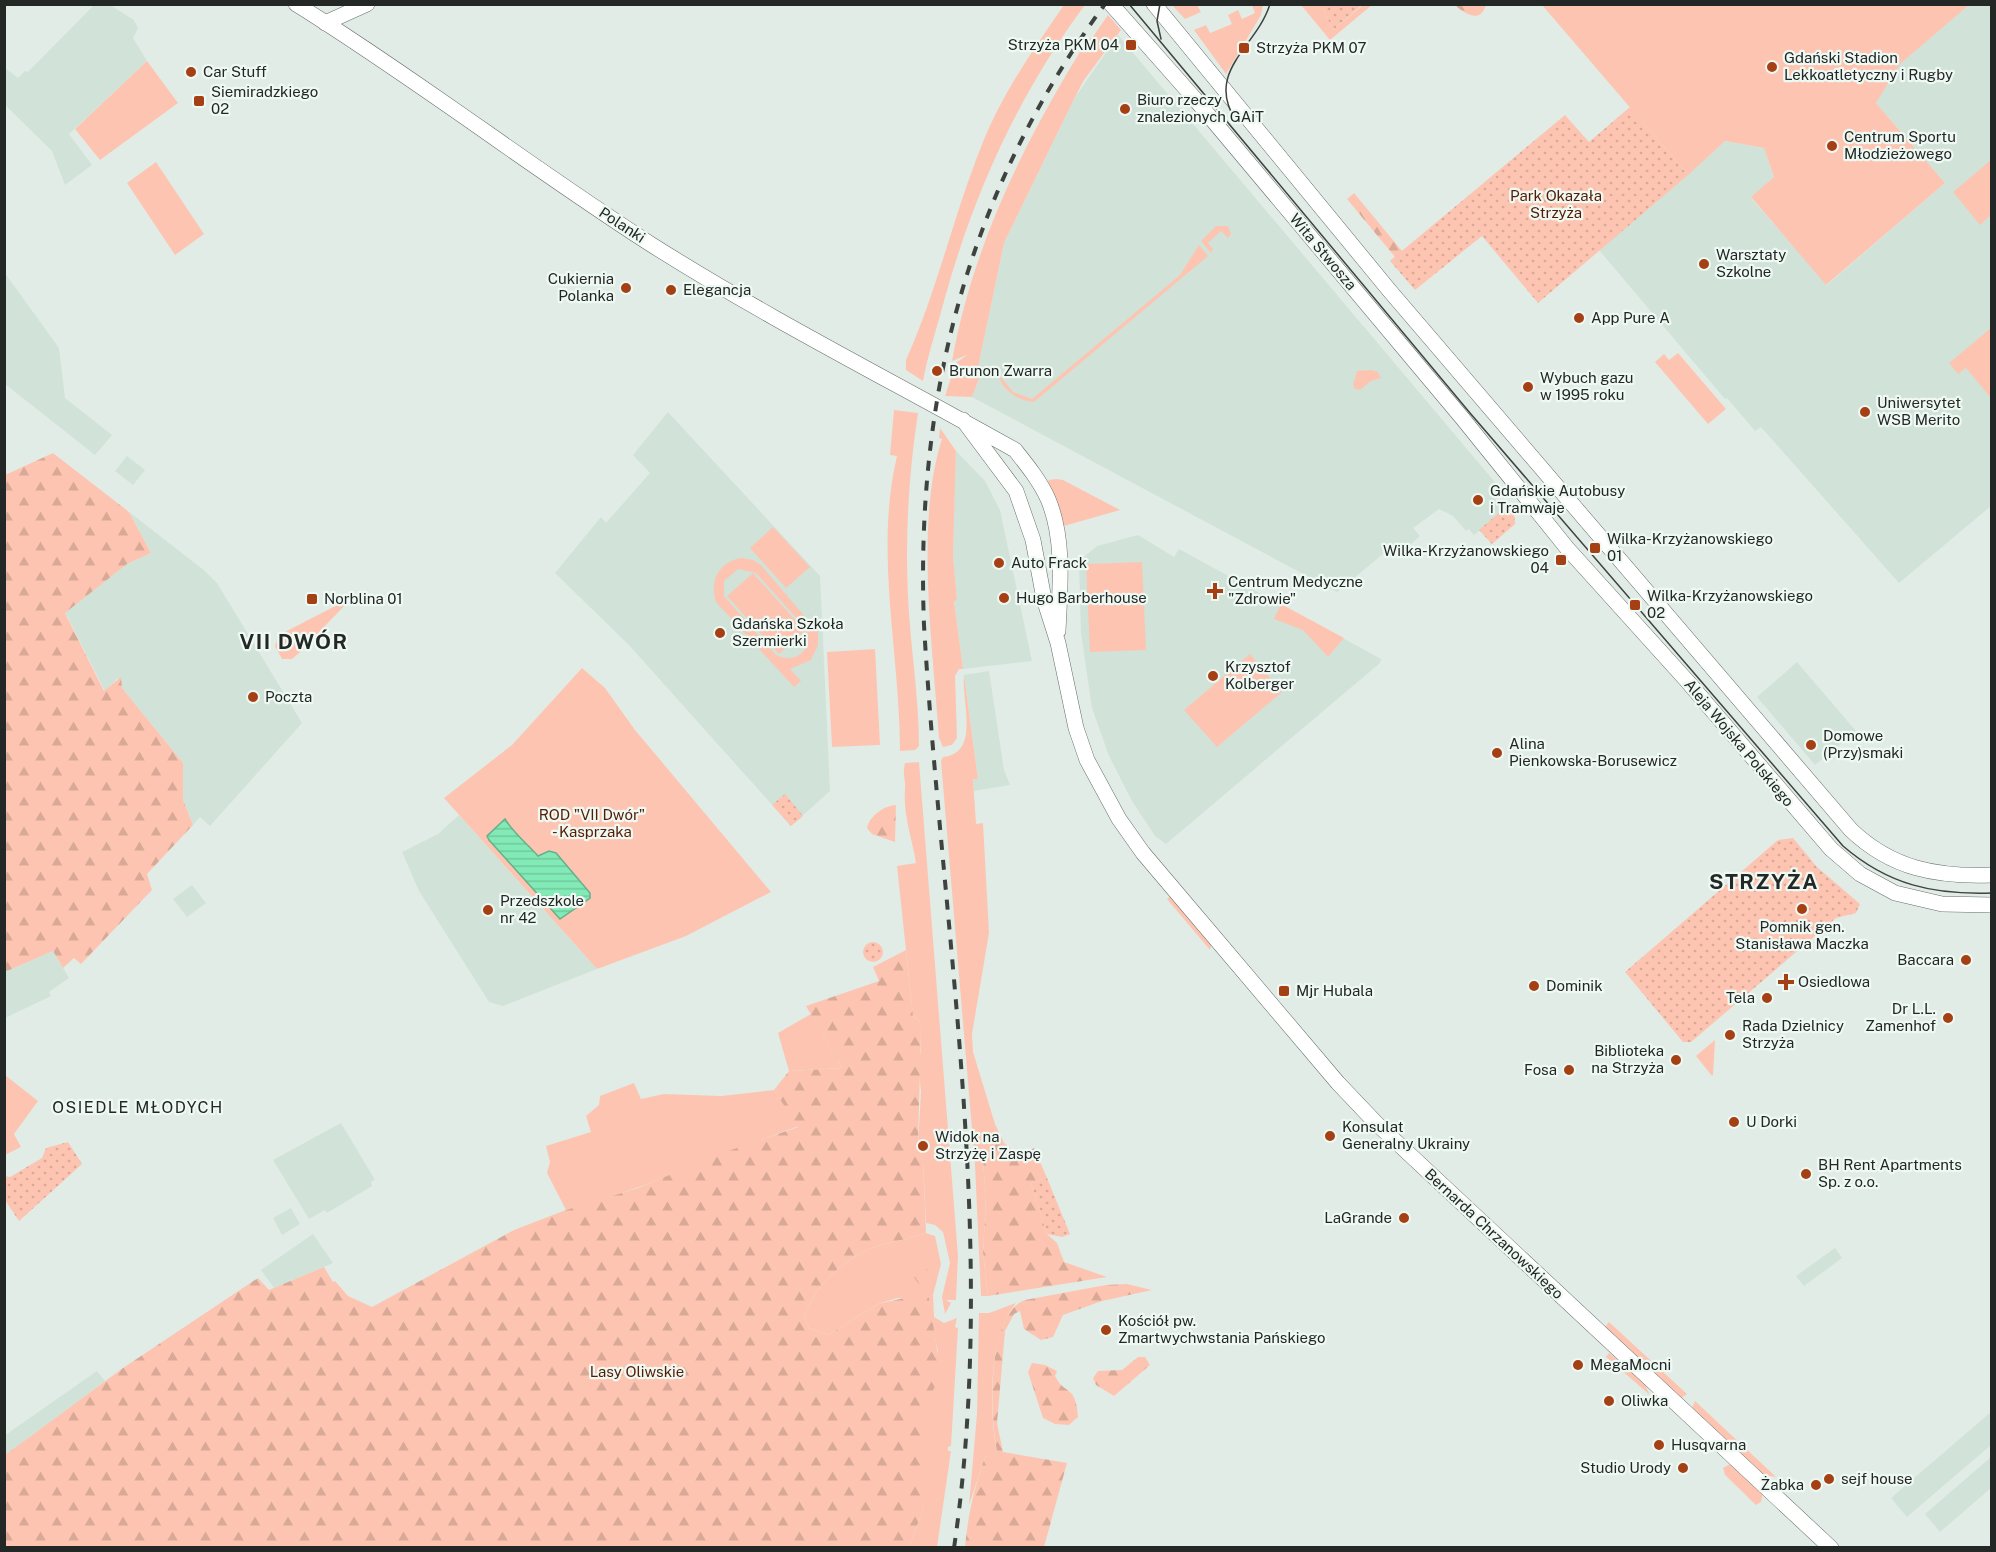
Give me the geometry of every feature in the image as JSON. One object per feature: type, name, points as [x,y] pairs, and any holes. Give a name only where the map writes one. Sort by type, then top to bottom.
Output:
[{"type":"street","name":"Polanki","points":[[296,4],[451,105],[569,190],[677,260],[963,420]]},
{"type":"street","points":[[325,23],[367,4]]},
{"type":"street","name":"Wita Stwosza","points":[[1111,4],[1195,99],[1463,418],[1531,503]]},
{"type":"street","name":"Wita Stwosza","points":[[1154,4],[1484,401],[1555,483]]},
{"type":"street","points":[[1463,418],[1484,401]]},
{"type":"street","name":"Bernarda Chrzanowskiego","points":[[963,420],[1016,491],[1030,529],[1044,599],[1058,643],[1084,750],[1119,819],[1143,852],[1338,1083],[1410,1156],[1832,1548]]},
{"type":"street","name":"Bernarda Chrzanowskiego","points":[[963,420],[1015,450],[1038,479],[1048,499],[1055,521],[1059,562],[1058,643]]},
{"type":"street","name":"Aleja Wojska Polskiego","points":[[1555,483],[1817,792],[1859,838],[1889,858],[1919,871],[1943,875],[1992,875]]},
{"type":"street","name":"Aleja Wojska Polskiego","points":[[1531,503],[1591,577],[1688,682],[1796,810],[1843,861],[1860,874],[1895,893],[1942,904],[1992,905]]},
{"type":"shaded area","points":[[94,5],[110,5],[134,20],[138,28],[133,38],[147,61],[69,134],[92,165],[65,185],[52,151],[5,105],[5,68],[18,78],[25,71],[28,72]]},
{"type":"shaded area","points":[[1969,5],[1991,5],[1991,506],[1899,583],[1761,427],[1755,431],[1727,398],[1725,399],[1599,250],[1725,141],[1764,148],[1774,177],[1751,198],[1827,285],[1945,183],[1876,103],[1899,64]]},
{"type":"shaded area","points":[[1118,35],[1499,487],[1492,494],[1503,509],[1474,535],[1469,529],[1466,531],[1453,516],[1439,509],[1413,528],[1420,536],[1402,552],[1395,544],[1337,592],[972,397],[979,379],[979,363],[1004,243],[1074,99]]},
{"type":"shaded area","points":[[4,272],[59,348],[65,398],[112,435],[95,455],[5,384]]},
{"type":"shaded area","name":"Gdańska Szkoła Szermierki","points":[[668,412],[820,576],[830,791],[791,826],[628,644],[555,573],[601,517],[606,523],[650,473],[633,455]]},
{"type":"shaded area","points":[[956,451],[985,481],[1000,510],[1032,661],[963,669],[954,600],[957,600],[953,556]]},
{"type":"shaded area","points":[[127,456],[145,470],[133,485],[115,471]]},
{"type":"shaded area","points":[[129,512],[205,571],[217,583],[302,723],[210,826],[200,817],[193,825],[183,800],[183,763],[122,688],[118,678],[105,691],[65,612],[127,564],[151,553]]},
{"type":"shaded area","points":[[1138,535],[1174,557],[1179,549],[1381,659],[1380,663],[1166,844],[1155,836],[1132,801],[1109,756],[1092,708],[1081,633],[1079,561],[1097,546]]},
{"type":"shaded area","points":[[1797,662],[1856,731],[1815,765],[1757,697]]},
{"type":"shaded area","points":[[989,671],[1004,770],[1010,785],[974,791],[973,779],[978,778],[964,675]]},
{"type":"shaded area","name":"Przedszkole nr 42","points":[[459,815],[597,969],[503,1006],[489,1002],[419,891],[402,852],[438,834]]},
{"type":"shaded area","points":[[505,819],[515,833],[538,856],[549,851],[556,853],[590,893],[590,898],[560,919],[489,840],[487,836]]},
{"type":"shaded area","points":[[192,885],[206,903],[187,917],[173,899]]},
{"type":"shaded area","points":[[53,951],[69,978],[49,992],[51,996],[5,1018],[5,972]]},
{"type":"shaded area","points":[[341,1123],[375,1180],[371,1182],[372,1186],[327,1213],[325,1210],[309,1219],[273,1160]]},
{"type":"shaded area","points":[[291,1208],[300,1224],[282,1235],[273,1218]]},
{"type":"shaded area","points":[[313,1234],[333,1263],[274,1288],[261,1270]]},
{"type":"shaded area","points":[[1835,1248],[1842,1258],[1804,1286],[1796,1276]]},
{"type":"shaded area","points":[[97,1371],[105,1381],[5,1455],[4,1436]]},
{"type":"shaded area","points":[[1991,1412],[1991,1445],[1907,1517],[1891,1498]]},
{"type":"shaded area","points":[[1991,1457],[1991,1488],[1940,1532],[1925,1514]]},
{"type":"green space","points":[[1064,5],[1085,5],[1039,74],[984,184],[956,261],[923,381],[906,370],[906,360],[927,307],[971,173],[998,109],[1029,56]]},
{"type":"green space","points":[[1172,5],[1197,5],[1201,12],[1185,19]]},
{"type":"green space","points":[[1252,5],[1263,5],[1261,15],[1226,74],[1194,30],[1206,25],[1210,33],[1232,24],[1228,15],[1238,10],[1242,19],[1255,13]]},
{"type":"green space","points":[[1301,5],[1321,5],[1333,30],[1363,5],[1372,5],[1330,40]]},
{"type":"green space","points":[[1321,5],[1362,5],[1333,30]]},
{"type":"green space","points":[[1455,5],[1486,5],[1480,14],[1472,16]]},
{"type":"green space","name":"Centrum Sportu Młodzieżowego","points":[[1542,5],[1969,5],[1900,64],[1876,103],[1945,183],[1826,285],[1751,197],[1774,177],[1764,148],[1725,141],[1688,175]]},
{"type":"green space","points":[[1108,15],[1121,30],[1084,80],[1004,243],[979,363],[979,379],[972,397],[945,396],[956,363],[967,355],[952,361],[973,275],[1005,193],[1065,76],[1088,39],[1092,38]]},
{"type":"green space","points":[[147,61],[178,103],[100,160],[75,129]]},
{"type":"green space","name":"Park Okazała Strzyża","points":[[1630,107],[1688,175],[1538,303],[1482,236],[1415,290],[1390,261],[1565,115],[1589,142]]},
{"type":"green space","points":[[1991,160],[1991,215],[1980,225],[1953,192]]},
{"type":"green space","points":[[156,162],[204,234],[175,255],[127,183]]},
{"type":"green space","points":[[1354,193],[1402,251],[1457,206],[1472,223],[1390,261],[1395,257],[1347,199]]},
{"type":"green space","points":[[1216,226],[1228,226],[1231,234],[1228,238],[1221,231],[1208,243],[1213,249],[1211,253],[1201,241]]},
{"type":"green space","points":[[1199,245],[1208,256],[1034,402],[1016,397],[1002,384],[997,372],[1013,392],[1032,399],[1180,275]]},
{"type":"green space","points":[[1991,328],[1991,398],[1966,368],[1958,374],[1949,363]]},
{"type":"green space","points":[[1678,353],[1726,409],[1708,424],[1655,362],[1664,354],[1669,360]]},
{"type":"green space","points":[[1357,371],[1378,372],[1381,378],[1371,381],[1360,390],[1355,389],[1353,385]]},
{"type":"green space","points":[[894,410],[918,413],[910,480],[907,572],[919,746],[915,750],[900,751],[888,566],[888,529],[897,456],[890,455]]},
{"type":"green space","points":[[940,428],[956,451],[953,556],[957,600],[954,601],[963,669],[959,669],[955,676],[957,738],[952,745],[943,747],[939,738],[928,586],[929,508],[942,439],[939,438]]},
{"type":"green space","points":[[53,453],[129,512],[151,553],[127,564],[65,613],[104,691],[121,677],[122,688],[183,763],[183,800],[193,825],[147,874],[152,890],[81,964],[74,958],[63,968],[53,951],[5,972],[5,475]]},
{"type":"green space","points":[[1057,479],[1120,510],[1064,526],[1048,480]]},
{"type":"green space","points":[[1508,505],[1514,512],[1515,524],[1492,544],[1479,530]]},
{"type":"green space","points":[[773,527],[810,567],[786,588],[750,548]]},
{"type":"green space","points":[[742,558],[753,560],[761,565],[818,632],[818,645],[811,660],[790,669],[801,681],[794,687],[716,602],[714,587],[718,573],[727,563]],"holes":[[[738,569],[756,573],[806,629],[808,643],[795,657],[786,658],[776,655],[724,596],[724,581]]]},
{"type":"green space","points":[[1142,562],[1146,650],[1090,652],[1086,564]]},
{"type":"green space","points":[[753,573],[805,631],[779,654],[727,596]]},
{"type":"green space","points":[[347,600],[348,602],[299,653],[292,659],[282,659],[275,646],[279,635]]},
{"type":"green space","points":[[1281,604],[1344,638],[1328,657],[1303,630],[1274,619]]},
{"type":"green space","points":[[875,649],[880,745],[832,747],[827,652]]},
{"type":"green space","points":[[1250,654],[1282,692],[1217,747],[1184,710]]},
{"type":"green space","name":"ROD \"VII Dwór\" - Kasprzaka","points":[[582,668],[605,688],[635,730],[771,892],[686,936],[597,969],[444,798],[512,745]]},
{"type":"green space","points":[[964,675],[978,779],[973,779],[976,824],[983,823],[989,933],[972,1034],[973,1052],[995,1124],[981,1137],[986,1198],[983,1252],[988,1296],[981,1296],[975,1165],[941,761],[943,757],[955,753],[962,746],[966,736]]},
{"type":"green space","points":[[919,762],[958,1256],[956,1300],[946,1300],[951,1303],[945,1314],[942,1297],[950,1263],[943,1232],[935,1225],[926,1223],[923,1161],[918,1145],[921,1092],[918,1064],[921,1051],[920,1022],[913,1016],[897,866],[916,863],[905,808],[904,771],[905,763]]},
{"type":"green space","points":[[785,794],[803,816],[791,826],[772,805]]},
{"type":"green space","points":[[896,805],[895,842],[872,834],[867,828],[874,816],[886,807]]},
{"type":"green space","points":[[1793,838],[1817,867],[1860,904],[1856,913],[1836,918],[1691,1042],[1683,1042],[1625,972],[1778,840]]},
{"type":"green space","points":[[1170,896],[1211,945],[1210,950],[1167,899]]},
{"type":"green space","points":[[873,942],[880,945],[883,952],[880,959],[873,962],[866,959],[863,952],[866,945]]},
{"type":"green space","name":"Lasy Oliwskie","points":[[906,950],[913,1016],[920,1022],[921,1030],[918,1145],[923,1161],[926,1233],[872,1248],[850,1260],[822,1285],[804,1316],[809,1328],[828,1335],[878,1304],[904,1298],[910,1292],[929,1298],[941,1375],[925,1406],[927,1479],[924,1507],[909,1547],[5,1547],[5,1455],[123,1368],[258,1278],[269,1290],[324,1267],[333,1282],[335,1281],[348,1296],[372,1307],[514,1230],[566,1210],[638,1188],[725,1152],[798,1127],[774,1090],[789,1071],[842,1068],[806,1006],[879,981],[873,967]]},
{"type":"green space","points":[[811,1014],[842,1068],[789,1071],[778,1033]]},
{"type":"green space","points":[[1715,1040],[1713,1075],[1712,1076],[1696,1056]]},
{"type":"green space","points":[[5,1075],[38,1101],[14,1134],[21,1147],[5,1155]]},
{"type":"green space","points":[[634,1083],[641,1099],[664,1094],[721,1096],[774,1090],[799,1126],[625,1192],[566,1210],[547,1173],[550,1162],[546,1146],[591,1132],[586,1116],[599,1105],[600,1096]]},
{"type":"green space","points":[[995,1124],[1004,1143],[1020,1156],[1034,1148],[1047,1178],[1031,1183],[1047,1234],[1057,1243],[1064,1262],[1107,1277],[988,1296],[983,1252],[986,1198],[981,1136]]},
{"type":"green space","points":[[68,1142],[82,1164],[19,1221],[5,1200],[5,1176],[10,1177],[42,1158],[46,1148]]},
{"type":"green space","points":[[1047,1178],[1070,1234],[1062,1237],[1047,1234],[1031,1183]]},
{"type":"green space","points":[[926,1233],[935,1236],[941,1264],[933,1295],[934,1317],[944,1323],[957,1318],[955,1327],[958,1328],[951,1446],[948,1447],[948,1451],[951,1451],[937,1547],[909,1547],[924,1507],[925,1406],[938,1351],[930,1317],[929,1298],[897,1298],[878,1304],[828,1335],[809,1328],[804,1316],[822,1285],[850,1260],[872,1248]]},
{"type":"green space","points":[[927,1262],[928,1289],[918,1283],[912,1274]]},
{"type":"green space","points":[[1127,1284],[1152,1290],[1102,1301],[1063,1315],[1053,1337],[1041,1340],[1024,1329],[1020,1311],[1014,1314],[1005,1331],[997,1423],[1003,1452],[1067,1463],[1044,1547],[965,1547],[972,1502],[981,1468],[985,1457],[997,1451],[992,1392],[994,1368],[1003,1325],[1012,1309],[1025,1300],[1106,1285]]},
{"type":"green space","points":[[1016,1303],[1000,1334],[993,1374],[993,1416],[997,1452],[985,1457],[969,1505],[977,1414],[979,1313],[989,1313]]},
{"type":"green space","points":[[1609,1322],[1687,1394],[1681,1398],[1605,1327]]},
{"type":"green space","points":[[1609,1353],[1644,1383],[1650,1395],[1606,1357]]},
{"type":"green space","points":[[1138,1357],[1145,1357],[1150,1365],[1114,1396],[1096,1385],[1093,1378],[1098,1371],[1122,1370]]},
{"type":"green space","points":[[1032,1363],[1045,1365],[1057,1371],[1055,1376],[1075,1399],[1078,1417],[1069,1425],[1055,1424],[1043,1418],[1028,1372]]},
{"type":"green space","points":[[1695,1401],[1776,1477],[1763,1475],[1692,1408]]},
{"type":"green space","points":[[1730,1464],[1763,1493],[1761,1502],[1756,1505],[1725,1475],[1723,1468]]},
{"type":"tram line","points":[[1129,4],[1470,413],[1843,846],[1877,870],[1913,885],[1951,892],[1992,893]]},
{"type":"tram line","points":[[1160,4],[1157,21],[1161,39]]},
{"type":"tram line","points":[[1236,121],[1228,103],[1226,88],[1229,73],[1255,33],[1270,4]]},
{"type":"railway","points":[[954,1548],[966,1433],[971,1317],[969,1202],[963,1086],[924,625],[924,540],[929,458],[941,377],[960,299],[985,222],[1018,148],[1058,75],[1105,4]]},
{"type":"place","name":"Strzyża PKM 04","points":[[1131,45]]},
{"type":"place","name":"Strzyża PKM 07","points":[[1244,48]]},
{"type":"place","name":"Gdański Stadion Lekkoatletyczny i Rugby","points":[[1772,67]]},
{"type":"place","name":"Car Stuff","points":[[191,72]]},
{"type":"place","name":"Siemiradzkiego 02","points":[[199,101]]},
{"type":"place","name":"Biuro rzeczy znalezionych GAiT","points":[[1125,109]]},
{"type":"place","name":"Centrum Sportu Młodzieżowego","points":[[1832,146]]},
{"type":"place","name":"Warsztaty Szkolne","points":[[1704,264]]},
{"type":"place","name":"Cukiernia Polanka","points":[[626,288]]},
{"type":"place","name":"Elegancja","points":[[671,290]]},
{"type":"place","name":"App Pure A","points":[[1579,318]]},
{"type":"place","name":"Brunon Zwarra","points":[[937,371]]},
{"type":"place","name":"Wybuch gazu w 1995 roku","points":[[1528,387]]},
{"type":"place","name":"Uniwersytet WSB Merito","points":[[1865,412]]},
{"type":"place","name":"Gdańskie Autobusy i Tramwaje","points":[[1478,500]]},
{"type":"place","name":"Wilka-Krzyżanowskiego 01","points":[[1595,548]]},
{"type":"place","name":"Wilka-Krzyżanowskiego 04","points":[[1561,560]]},
{"type":"place","name":"Auto Frack","points":[[999,563]]},
{"type":"place","name":"Centrum Medyczne \"Zdrowie\"","points":[[1215,591]]},
{"type":"place","name":"Hugo Barberhouse","points":[[1004,598]]},
{"type":"place","name":"Norblina 01","points":[[312,599]]},
{"type":"place","name":"Wilka-Krzyżanowskiego 02","points":[[1635,605]]},
{"type":"place","name":"Gdańska Szkoła Szermierki","points":[[720,633]]},
{"type":"place","name":"Krzysztof Kolberger","points":[[1213,676]]},
{"type":"place","name":"Poczta","points":[[253,697]]},
{"type":"place","name":"Domowe (Przy)smaki","points":[[1811,745]]},
{"type":"place","name":"Alina Pienkowska-Borusewicz","points":[[1497,753]]},
{"type":"place","name":"Pomnik gen. Stanisława Maczka","points":[[1802,909]]},
{"type":"place","name":"Przedszkole nr 42","points":[[488,910]]},
{"type":"place","name":"Baccara","points":[[1966,960]]},
{"type":"place","name":"Osiedlowa","points":[[1786,982]]},
{"type":"place","name":"Dominik","points":[[1534,986]]},
{"type":"place","name":"Mjr Hubala","points":[[1284,991]]},
{"type":"place","name":"Tela","points":[[1767,998]]},
{"type":"place","name":"Dr L.L. Zamenhof","points":[[1948,1018]]},
{"type":"place","name":"Rada Dzielnicy Strzyża","points":[[1730,1035]]},
{"type":"place","name":"Biblioteka na Strzyża","points":[[1676,1060]]},
{"type":"place","name":"Fosa","points":[[1569,1070]]},
{"type":"place","name":"U Dorki","points":[[1734,1122]]},
{"type":"place","name":"Konsulat Generalny Ukrainy","points":[[1330,1136]]},
{"type":"place","name":"Widok na Strzyżę i Zaspę","points":[[923,1146]]},
{"type":"place","name":"BH Rent Apartments Sp. z o.o.","points":[[1806,1174]]},
{"type":"place","name":"LaGrande","points":[[1404,1218]]},
{"type":"place","name":"Kościół pw. Zmartwychwstania Pańskiego","points":[[1106,1330]]},
{"type":"place","name":"MegaMocni","points":[[1578,1365]]},
{"type":"place","name":"Oliwka","points":[[1609,1401]]},
{"type":"place","name":"Husqvarna","points":[[1659,1445]]},
{"type":"place","name":"Studio Urody","points":[[1683,1468]]},
{"type":"place","name":"sejf house","points":[[1829,1479]]},
{"type":"place","name":"Żabka","points":[[1816,1485]]},
{"type":"district","name":"VII DWÓR","points":[[294,642]]},
{"type":"district","name":"STRZYŻA","points":[[1764,882]]},
{"type":"district","name":"OSIEDLE MŁODYCH","points":[[138,1107]]}]
